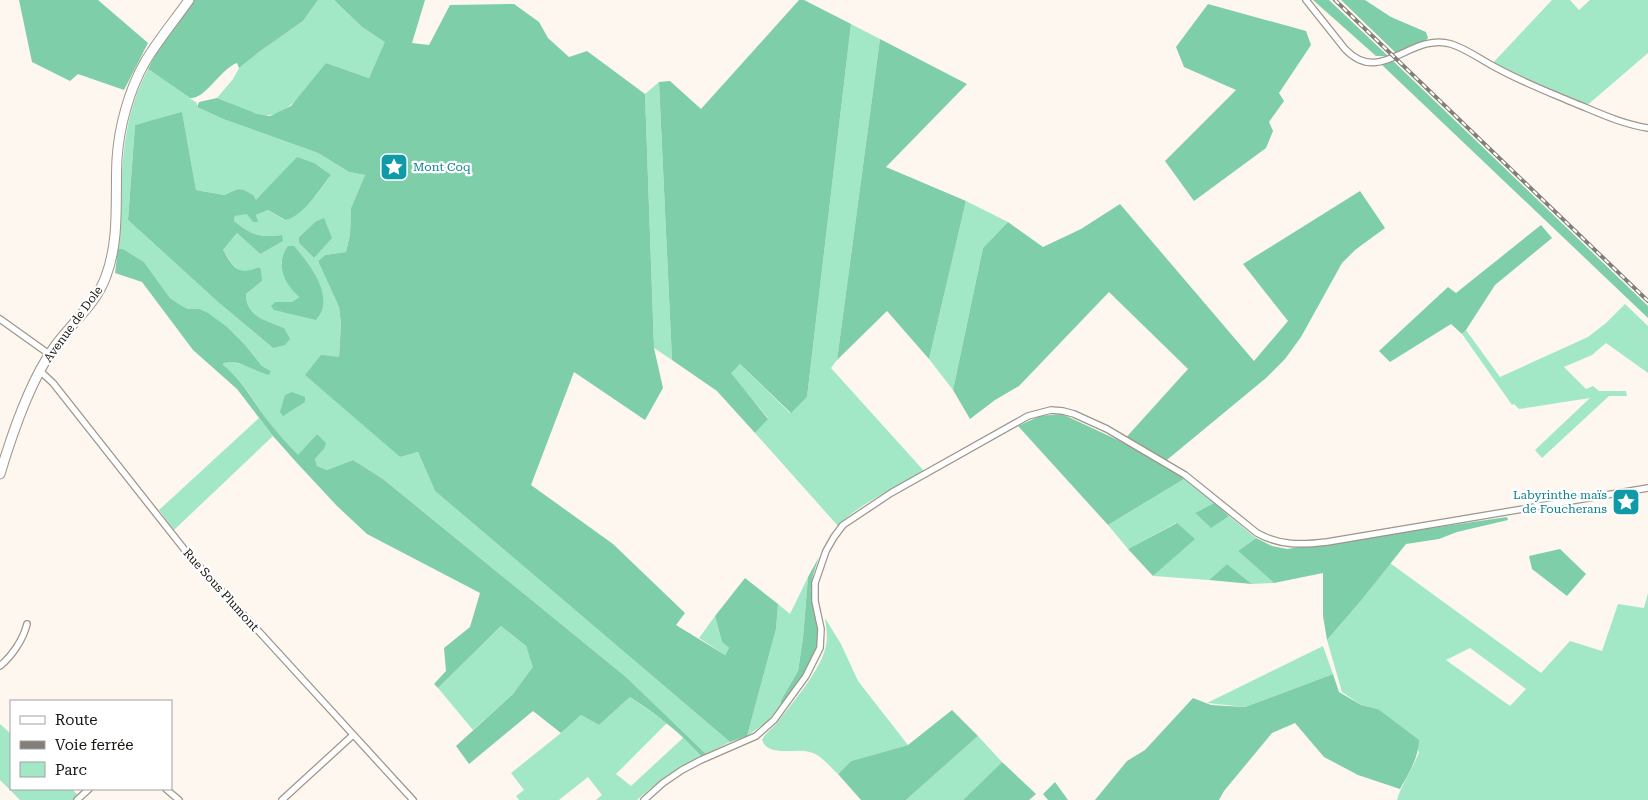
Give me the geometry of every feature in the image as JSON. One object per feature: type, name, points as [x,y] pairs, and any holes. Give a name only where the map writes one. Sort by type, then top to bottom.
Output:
[{"type":"main road","name":"Avenue de Dole","points":[[0,474],[20,415],[49,354],[102,286],[114,246],[118,157],[124,121],[133,90],[151,53],[190,0]]},
{"type":"street","points":[[1306,0],[1351,56],[1363,62],[1374,64],[1424,45],[1438,42],[1446,43],[1464,49],[1517,78],[1560,97],[1619,121],[1648,128]]},
{"type":"street","points":[[0,319],[49,354]]},
{"type":"street","name":"Rue Sous Plumont","points":[[40,371],[53,383],[188,554],[413,800]]},
{"type":"street","points":[[644,800],[682,770],[756,736],[774,720],[806,676],[820,648],[821,629],[815,601],[815,583],[826,550],[843,525],[891,493],[1028,416],[1051,410],[1074,414],[1091,421],[1185,475],[1257,533],[1284,544],[1301,545],[1327,542],[1648,488]]},
{"type":"street","points":[[0,666],[24,636],[27,624]]},
{"type":"street","points":[[282,800],[353,735]]},
{"type":"street","points":[[77,800],[88,790]]},
{"type":"street","points":[[167,790],[179,800]]},
{"type":"green space","points":[[19,0],[98,0],[148,43],[124,90],[78,74],[70,81],[32,62]]},
{"type":"green space","points":[[194,0],[318,0],[303,21],[239,68],[237,63],[231,66],[201,94],[190,98],[148,69],[157,51]]},
{"type":"green space","points":[[318,0],[334,0],[362,27],[386,42],[369,78],[326,63],[297,100],[278,113],[267,115],[256,114],[217,98],[233,79],[239,68],[303,21]]},
{"type":"green space","points":[[334,0],[425,0],[412,43],[429,45],[450,5],[514,4],[539,22],[548,38],[569,57],[587,51],[645,94],[654,348],[663,388],[645,420],[574,372],[531,485],[613,544],[685,613],[676,625],[725,655],[729,648],[722,642],[715,616],[745,578],[778,604],[776,629],[747,736],[730,742],[435,491],[418,452],[400,457],[305,375],[321,355],[339,357],[341,324],[339,307],[318,261],[325,255],[346,252],[350,235],[351,208],[365,175],[349,172],[318,153],[223,119],[197,107],[199,102],[217,98],[257,114],[270,116],[291,106],[326,63],[369,78],[385,42],[362,27]]},
{"type":"green space","points":[[799,0],[804,0],[851,24],[807,397],[791,413],[740,364],[731,373],[768,419],[755,433],[717,391],[672,360],[659,82],[670,81],[701,109]]},
{"type":"green space","points":[[1313,0],[1329,0],[1388,56],[1376,56]]},
{"type":"green space","points":[[1341,0],[1365,0],[1391,17],[1426,32],[1428,38],[1396,53]]},
{"type":"green space","points":[[1552,0],[1570,0],[1579,10],[1590,0],[1648,0],[1648,53],[1584,108],[1488,68]]},
{"type":"green space","points":[[1208,4],[1306,31],[1311,45],[1279,93],[1284,101],[1269,122],[1273,131],[1266,148],[1194,201],[1165,161],[1236,90],[1184,67],[1176,47]]},
{"type":"green space","points":[[851,24],[880,39],[837,360],[831,368],[924,471],[855,511],[838,526],[755,433],[768,418],[730,373],[740,364],[790,413],[807,397]]},
{"type":"green space","points":[[880,39],[967,84],[886,167],[966,201],[929,359],[887,311],[837,360]]},
{"type":"green space","points":[[1391,59],[1648,306],[1648,318],[1382,65]]},
{"type":"green space","points":[[148,69],[197,103],[197,107],[223,119],[318,153],[349,172],[365,175],[351,208],[350,235],[346,252],[325,255],[318,261],[339,307],[341,324],[339,357],[306,375],[400,457],[418,452],[435,491],[730,742],[706,754],[626,677],[383,479],[353,460],[327,470],[317,466],[315,459],[324,449],[317,434],[298,456],[269,422],[241,383],[223,366],[228,361],[271,371],[262,366],[245,345],[199,309],[188,309],[170,298],[144,262],[123,249],[118,249],[123,158],[126,135],[138,91]],"holes":[[[182,113],[196,190],[224,195],[238,189],[256,200],[331,175],[304,209],[290,218],[284,220],[268,210],[256,215],[257,222],[253,221],[247,213],[235,216],[234,221],[246,230],[261,236],[282,235],[260,254],[237,233],[223,250],[233,265],[241,272],[248,272],[259,267],[262,281],[246,294],[247,302],[249,308],[258,317],[284,328],[273,348],[218,302],[128,220],[135,125]],[[315,222],[321,249],[314,258],[299,243],[299,237]],[[281,261],[316,320],[275,302],[292,302],[299,297],[289,285]]]},
{"type":"green space","points":[[659,82],[672,360],[654,348],[645,94]]},
{"type":"green space","points":[[182,112],[196,190],[224,195],[238,189],[244,190],[253,195],[256,200],[297,157],[314,163],[331,175],[304,209],[291,218],[285,220],[268,210],[256,215],[258,222],[253,222],[247,214],[235,216],[234,221],[246,230],[261,236],[282,235],[283,241],[260,254],[237,233],[223,250],[237,269],[246,271],[259,267],[261,270],[262,281],[246,294],[247,302],[249,308],[258,317],[284,328],[290,339],[285,345],[273,348],[218,302],[128,220],[135,125]]},
{"type":"green space","points":[[1360,191],[1385,228],[1355,250],[1342,263],[1301,337],[1285,359],[1266,378],[1162,464],[1184,479],[1108,525],[1018,426],[1040,416],[1062,414],[1122,442],[1188,369],[1109,292],[1019,386],[995,400],[970,419],[953,390],[983,248],[1008,222],[1043,247],[1081,229],[1120,204],[1254,361],[1288,321],[1243,264]]},
{"type":"green space","points":[[966,201],[1008,222],[983,248],[953,390],[929,359]]},
{"type":"green space","points":[[324,218],[332,238],[314,258],[299,243],[299,237],[315,222]]},
{"type":"green space","points":[[1541,225],[1552,238],[1495,285],[1462,334],[1451,324],[1390,362],[1379,351],[1448,287],[1456,293]]},
{"type":"green space","points":[[288,246],[294,246],[316,275],[320,284],[323,301],[322,310],[316,320],[274,310],[271,306],[275,302],[292,302],[299,297],[289,286],[283,273],[282,260]]},
{"type":"green space","points":[[118,249],[123,249],[144,262],[170,298],[188,309],[199,309],[208,313],[227,327],[262,366],[271,371],[269,375],[235,362],[224,363],[223,365],[241,383],[269,422],[298,455],[317,434],[326,443],[324,449],[315,459],[317,466],[327,470],[353,460],[383,479],[626,677],[706,754],[701,756],[667,724],[630,697],[599,725],[581,715],[561,733],[533,711],[469,764],[456,746],[513,694],[533,667],[526,646],[501,626],[438,688],[434,684],[446,671],[444,648],[470,627],[480,593],[367,534],[337,506],[273,436],[237,389],[193,350],[142,282],[115,273]]},
{"type":"green space","points":[[1625,304],[1648,326],[1648,373],[1606,343],[1592,355],[1564,367],[1586,389],[1593,386],[1599,391],[1626,391],[1627,396],[1609,396],[1542,458],[1535,450],[1590,398],[1519,409],[1514,404],[1512,405],[1462,334],[1466,330],[1500,377],[1588,337],[1606,323]]},
{"type":"green space","points":[[292,392],[305,397],[305,402],[283,416],[280,412],[285,395]]},
{"type":"green space","points":[[259,418],[273,436],[174,530],[159,510]]},
{"type":"green space","points":[[1184,479],[1214,503],[1195,513],[1210,527],[1229,516],[1256,538],[1238,551],[1274,583],[1252,584],[1227,564],[1209,580],[1153,576],[1194,539],[1176,523],[1128,549],[1108,525]]},
{"type":"green space","points":[[1214,503],[1229,516],[1211,528],[1195,513]]},
{"type":"green space","points":[[1507,517],[1508,520],[1457,532],[1439,539],[1406,544],[1327,640],[1323,616],[1323,573],[1274,583],[1238,551],[1256,538],[1272,546],[1287,549]]},
{"type":"green space","points":[[1177,523],[1195,539],[1153,576],[1128,549]]},
{"type":"green space","points":[[1560,549],[1586,574],[1567,596],[1532,569],[1529,556]]},
{"type":"green space","points":[[819,557],[811,584],[811,594],[819,632],[819,644],[809,667],[782,704],[780,702],[798,671],[808,577]]},
{"type":"green space","points":[[1390,563],[1541,673],[1570,641],[1602,651],[1618,604],[1644,608],[1648,593],[1648,800],[1397,800],[1419,752],[1378,709],[1361,705],[1342,692],[1327,640]],"holes":[[[1470,648],[1526,689],[1510,706],[1446,660]]]},
{"type":"green space","points":[[1227,564],[1252,584],[1209,580]]},
{"type":"green space","points":[[808,577],[798,671],[780,702],[782,704],[767,722],[747,736],[776,629],[778,604],[790,614]]},
{"type":"green space","points":[[715,616],[722,642],[729,648],[725,655],[699,638]]},
{"type":"green space","points":[[825,618],[841,644],[858,681],[908,745],[851,761],[838,774],[813,753],[807,751],[777,751],[766,746],[762,740],[798,696],[819,664],[827,642]]},
{"type":"green space","points":[[501,626],[526,646],[534,667],[513,694],[473,730],[438,688]]},
{"type":"green space","points":[[1323,646],[1333,674],[1245,707],[1207,703]]},
{"type":"green space","points":[[1333,674],[1339,692],[1361,705],[1378,709],[1419,740],[1415,759],[1400,789],[1358,775],[1324,757],[1295,723],[1272,733],[1224,791],[1219,800],[1095,800],[1127,761],[1145,750],[1193,698],[1211,705],[1245,707]]},
{"type":"green space","points":[[630,697],[667,723],[616,774],[631,786],[684,737],[701,756],[652,787],[637,800],[596,800],[602,795],[588,777],[559,800],[519,800],[516,796],[524,790],[511,773],[581,715],[599,725]]},
{"type":"green space","points":[[952,710],[978,736],[906,800],[861,800],[838,774],[851,761],[908,745]]},
{"type":"green space","points":[[0,724],[10,733],[10,790],[0,780]]},
{"type":"green space","points":[[978,736],[1002,762],[963,800],[906,800]]},
{"type":"green space","points":[[1002,762],[1036,794],[1029,800],[963,800]]},
{"type":"green space","points":[[1055,782],[1068,800],[1048,800],[1043,794]]},
{"type":"green space","points":[[10,790],[73,790],[78,795],[73,800],[20,800]]},
{"type":"railway","points":[[1335,0],[1648,301]]},
{"type":"place","name":"Mont Coq","points":[[394,167]]},
{"type":"place","name":"Labyrinthe maïs de Foucherans","points":[[1626,502]]}]
